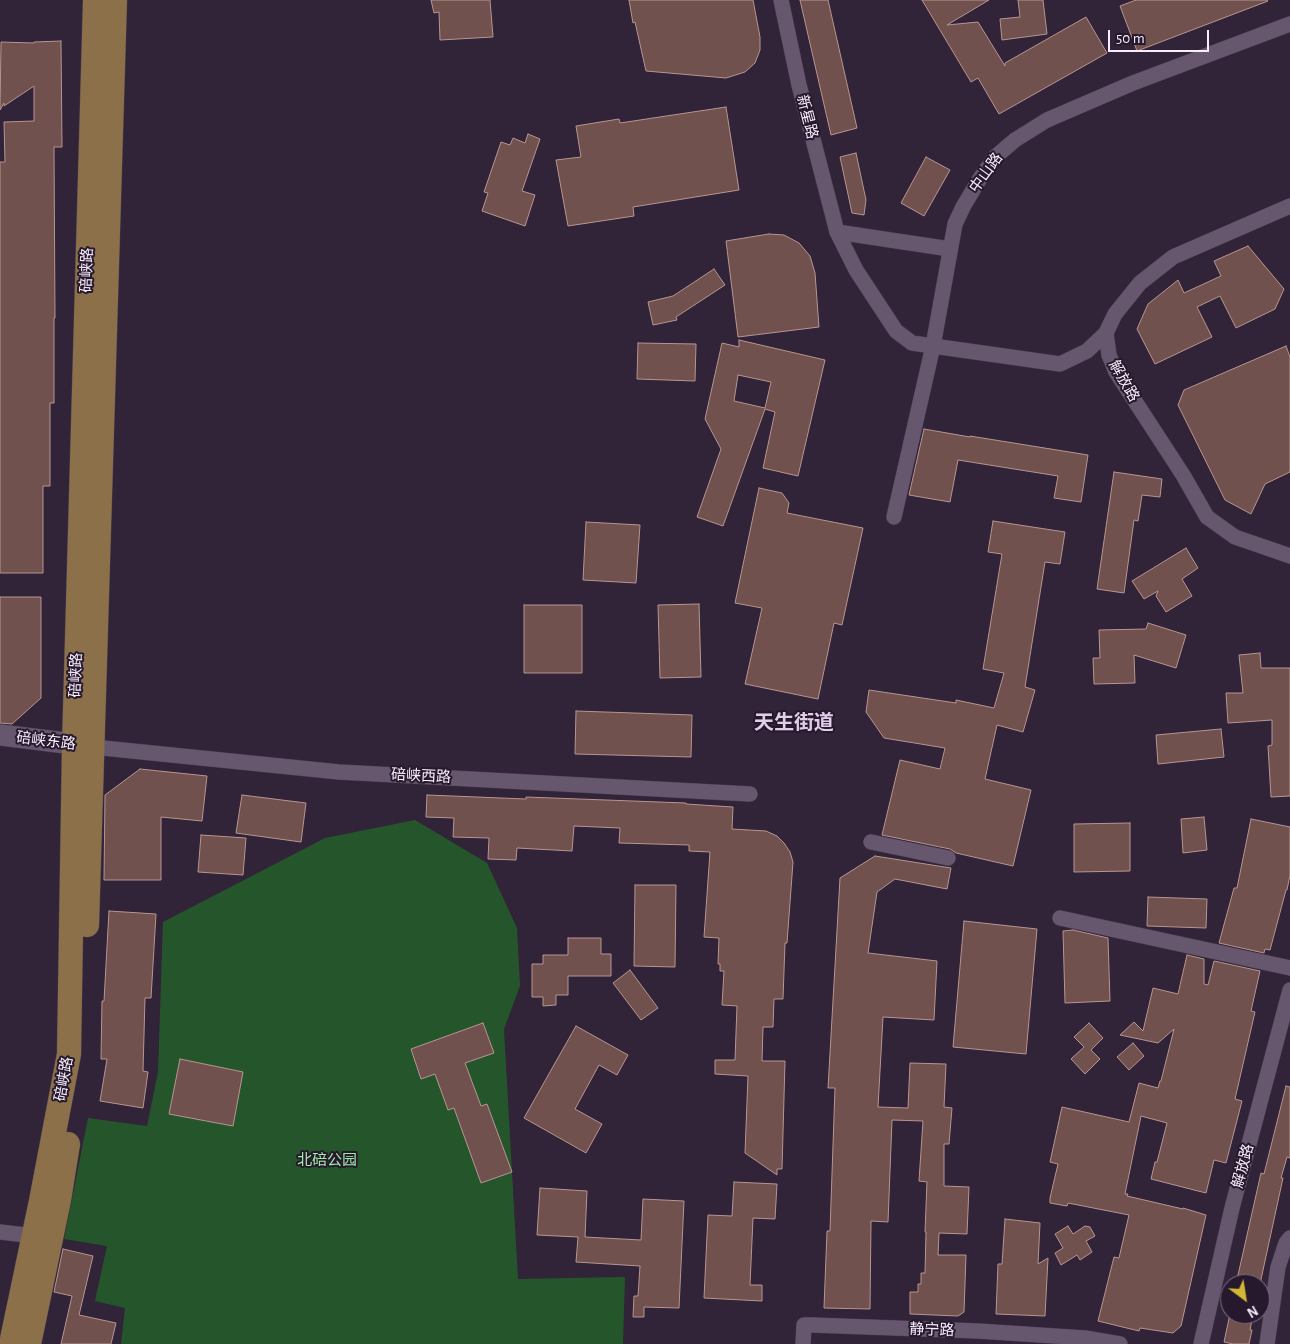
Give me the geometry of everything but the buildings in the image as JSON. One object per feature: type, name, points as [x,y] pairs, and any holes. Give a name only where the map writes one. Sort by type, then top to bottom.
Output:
[{"type":"main road","name":"碚峡路","points":[[29,1344],[59,1200],[83,1051],[83,746],[95,0]]},
{"type":"main road","name":"碚峡路","points":[[12,1344],[69,1054],[115,0]]},
{"type":"street","name":"新星路","points":[[781,0],[799,86],[837,232],[856,270],[896,332],[912,343],[1060,364],[1087,351],[1106,333]]},
{"type":"street","name":"中山路","points":[[894,517],[933,346],[955,224],[963,207],[994,157],[1015,140],[1047,120],[1116,91],[1290,24]]},
{"type":"street","points":[[1106,333],[1115,314],[1140,283],[1173,257],[1290,206]]},
{"type":"street","points":[[837,232],[950,249]]},
{"type":"street","name":"解放路","points":[[1106,333],[1108,355],[1116,372],[1184,475],[1207,517],[1235,537],[1290,556]]},
{"type":"street","name":"碚峡东路","points":[[0,735],[83,746]]},
{"type":"street","name":"碚峡西路","points":[[83,746],[339,772],[750,794]]},
{"type":"street","points":[[871,842],[948,858]]},
{"type":"street","points":[[1060,918],[1290,968]]},
{"type":"street","name":"解放路","points":[[1201,1344],[1232,1208],[1290,990]]},
{"type":"street","points":[[0,1232],[34,1236]]},
{"type":"street","points":[[1267,1344],[1278,1267],[1286,1243],[1290,1238]]},
{"type":"street","name":"静宁路","points":[[803,1344],[804,1326],[978,1331],[1085,1338],[1120,1344]]},
{"type":"green space","name":"北碚公园","points":[[415,820],[487,863],[517,928],[520,986],[504,1029],[518,1279],[625,1277],[623,1344],[121,1344],[125,1308],[95,1301],[107,1246],[64,1239],[88,1118],[147,1126],[158,1072],[163,922],[325,838]]},
{"type":"district","name":"天生街道","points":[[794,723]]}]
